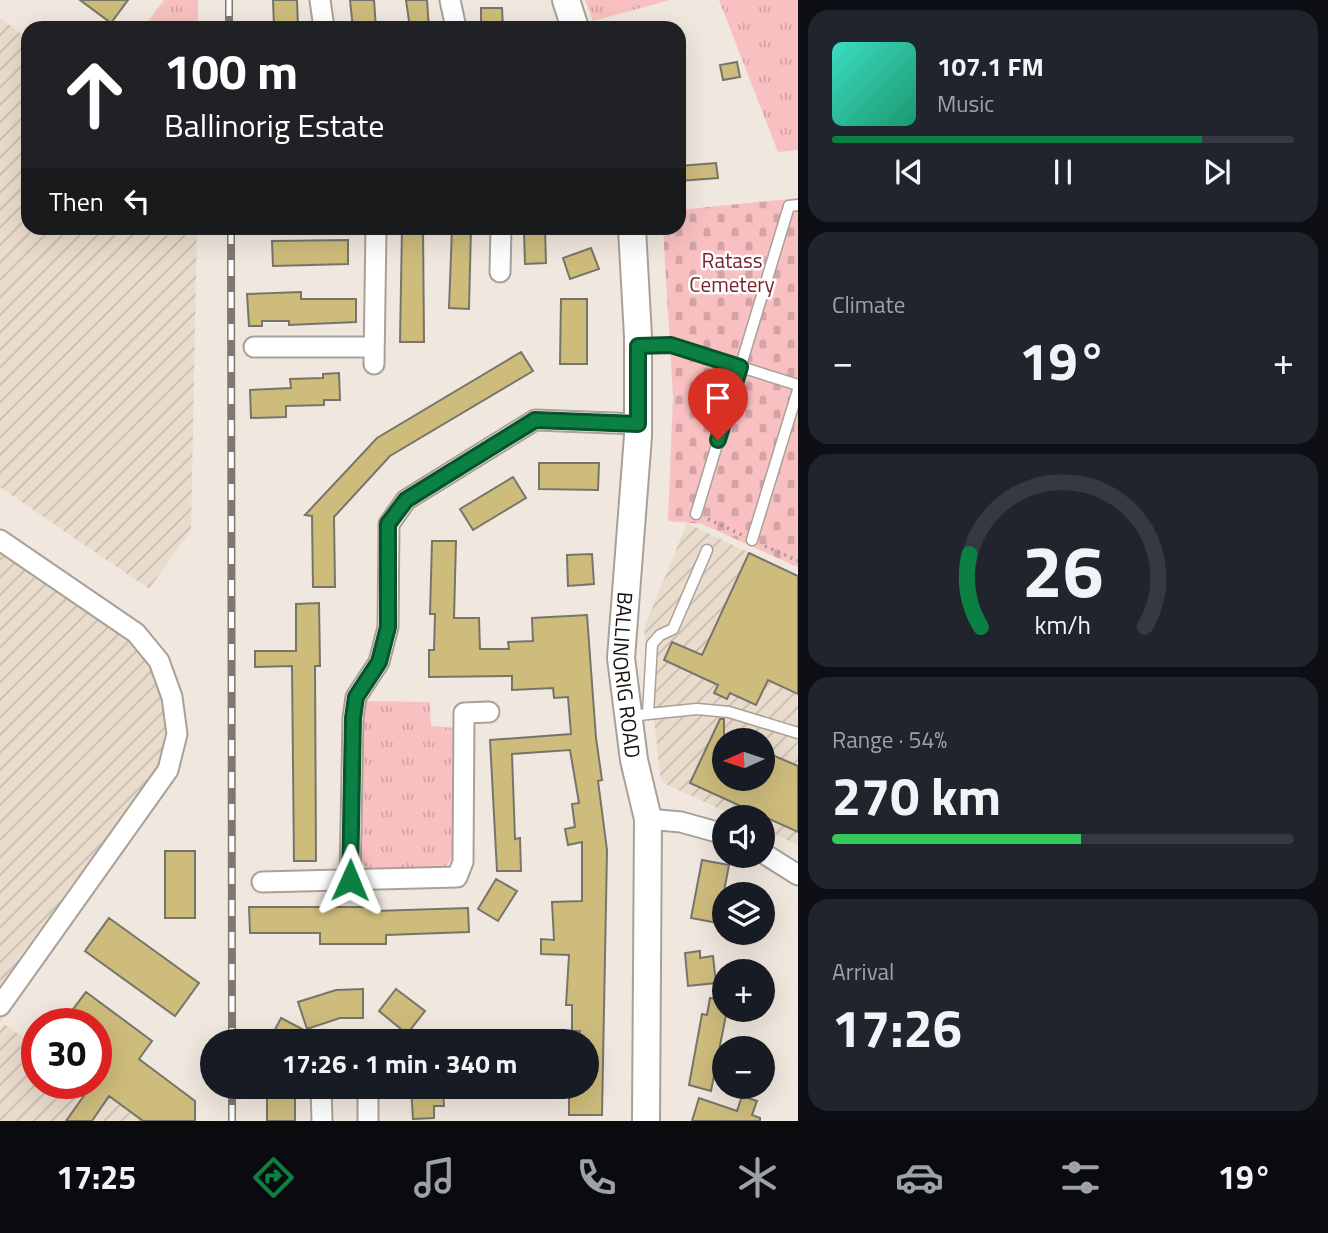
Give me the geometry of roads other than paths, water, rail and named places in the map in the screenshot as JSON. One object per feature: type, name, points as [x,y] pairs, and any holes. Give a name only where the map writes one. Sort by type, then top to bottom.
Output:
[{"type":"street","points":[[320,0],[323,21]]},
{"type":"street","points":[[450,0],[454,21]]},
{"type":"street","points":[[566,0],[573,21]]},
{"type":"street","points":[[254,347],[374,355],[376,235]]},
{"type":"street","points":[[500,272],[501,235]]},
{"type":"street","name":"BALLINORIG ROAD","points":[[632,235],[638,346],[638,424],[621,658],[638,715],[648,819],[646,1121]]},
{"type":"street","points":[[350,880],[356,697],[379,662],[390,608],[388,524],[406,500],[535,420],[638,424]]},
{"type":"street","points":[[0,540],[136,633],[159,661],[172,697],[177,734],[168,770],[0,1006]]},
{"type":"street","points":[[262,881],[457,877],[463,862],[464,713],[489,712]]},
{"type":"street","points":[[648,819],[681,822],[712,831]]},
{"type":"street","points":[[775,861],[798,875]]},
{"type":"street","points":[[321,1099],[322,1121]]},
{"type":"street","points":[[368,1099],[368,1121]]},
{"type":"lane","points":[[696,514],[789,206],[798,205]]},
{"type":"lane","points":[[638,346],[671,345],[798,387],[752,540]]},
{"type":"lane","points":[[707,550],[673,629],[660,635],[652,644],[638,715],[697,709],[729,712],[798,733]]},
{"type":"railway","points":[[229,0],[229,21]]},
{"type":"railway","points":[[231,235],[232,1029]]},
{"type":"railway","points":[[232,1099],[232,1121]]},
{"type":"park label","name":"Ratass Cemetery","points":[[732,272]]}]
